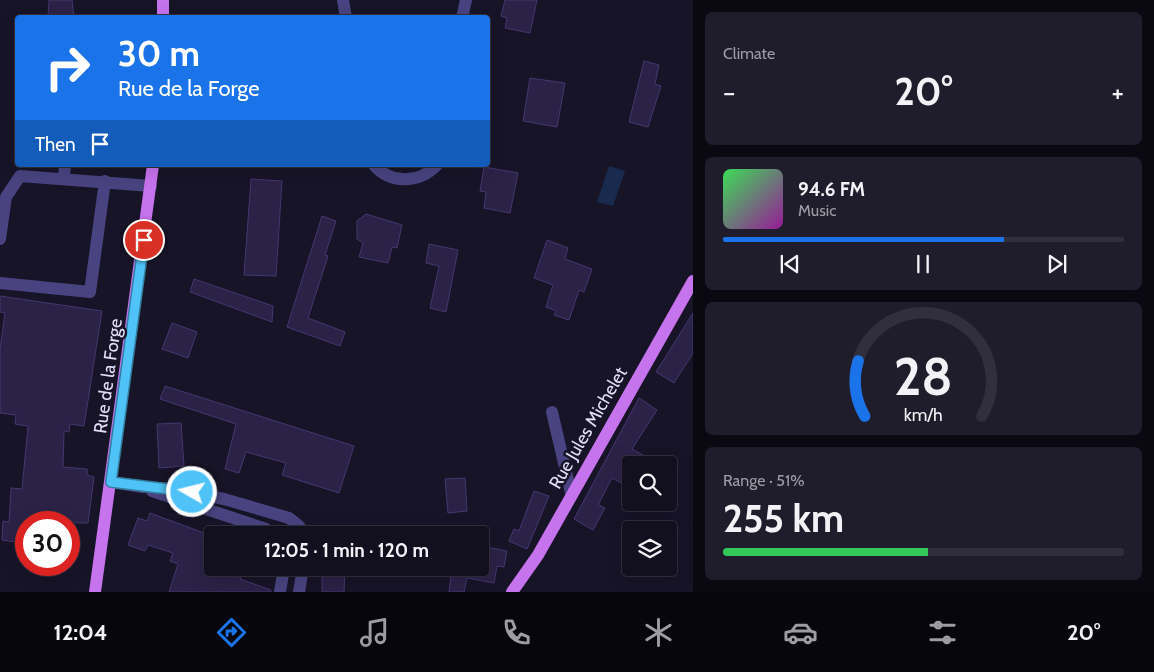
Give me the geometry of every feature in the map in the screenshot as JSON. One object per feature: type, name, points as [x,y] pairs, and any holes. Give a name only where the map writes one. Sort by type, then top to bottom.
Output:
[{"type":"main road","points":[[163,0],[163,15]]},
{"type":"main road","name":"Rue de la Forge","points":[[95,592],[153,167]]},
{"type":"main road","name":"Rue Jules Michelet","points":[[512,592],[538,554],[693,281]]},
{"type":"street","points":[[343,0],[346,15]]},
{"type":"street","points":[[463,15],[466,0]]},
{"type":"street","points":[[64,178],[65,167]]},
{"type":"street","points":[[376,167],[386,175],[400,179],[418,177],[435,167]]},
{"type":"street","points":[[0,238],[6,197],[20,170],[64,178],[150,186]]},
{"type":"street","points":[[0,284],[90,292],[105,181]]},
{"type":"street","points":[[552,412],[571,493]]},
{"type":"street","points":[[111,482],[143,488],[257,526]]},
{"type":"street","points":[[143,488],[175,489],[224,499],[289,518],[299,526]]},
{"type":"street","points":[[280,592],[283,576]]},
{"type":"street","points":[[299,592],[302,576]]},
{"type":"water","points":[[609,166],[625,171],[613,206],[597,202]]},
{"type":"building","points":[[49,0],[72,0],[74,15],[48,15]]},
{"type":"building","points":[[505,0],[537,0],[530,33],[505,28],[507,18],[501,16]]},
{"type":"building","points":[[644,61],[659,65],[655,84],[661,86],[648,127],[629,122]]},
{"type":"building","points":[[530,78],[565,83],[557,127],[523,121]]},
{"type":"building","points":[[484,167],[518,173],[510,213],[484,208],[486,192],[480,191]]},
{"type":"building","points":[[251,179],[282,181],[276,276],[244,275]]},
{"type":"building","points":[[366,214],[402,225],[397,248],[392,247],[388,263],[359,257],[363,243],[357,239],[357,221]]},
{"type":"building","points":[[322,216],[336,221],[325,255],[328,256],[308,318],[345,332],[340,346],[287,327]]},
{"type":"building","points":[[547,240],[568,248],[565,259],[592,269],[584,292],[579,290],[569,320],[554,315],[556,311],[546,307],[553,285],[534,278]]},
{"type":"building","points":[[429,244],[458,250],[446,312],[430,308],[439,266],[426,263]]},
{"type":"building","points":[[194,279],[273,306],[272,322],[190,292]]},
{"type":"building","points":[[0,296],[102,311],[84,426],[70,424],[69,432],[64,431],[63,467],[87,469],[87,475],[94,477],[88,523],[80,523],[80,511],[15,511],[15,542],[2,540],[3,521],[9,522],[11,488],[22,489],[28,426],[15,424],[16,415],[0,413],[0,349],[5,313],[0,312]]},
{"type":"building","points":[[693,313],[693,353],[674,383],[656,372]]},
{"type":"building","points":[[172,323],[197,332],[188,358],[162,349]]},
{"type":"building","points":[[165,386],[354,446],[339,493],[282,475],[286,463],[246,452],[239,473],[225,469],[236,424],[160,399]]},
{"type":"building","points":[[639,398],[657,410],[632,449],[645,456],[622,456],[622,483],[612,478],[598,505],[605,508],[593,530],[574,519]]},
{"type":"building","points":[[181,423],[184,466],[159,468],[157,424]]},
{"type":"building","points":[[465,478],[467,511],[448,513],[445,479]]},
{"type":"building","points":[[534,491],[549,496],[527,549],[509,541],[514,529],[519,531]]},
{"type":"building","points":[[150,513],[204,533],[204,576],[241,576],[240,579],[271,590],[271,592],[169,592],[178,564],[170,561],[173,553],[148,545],[145,551],[128,545],[138,518],[147,521]]},
{"type":"building","points":[[489,548],[507,551],[504,567],[497,566],[494,583],[467,578],[464,592],[449,592],[451,576],[489,576]]},
{"type":"building","points":[[322,576],[345,576],[344,592],[322,592]]},
{"type":"route","points":[[144,240],[111,482],[143,488],[175,489],[192,492]]}]
